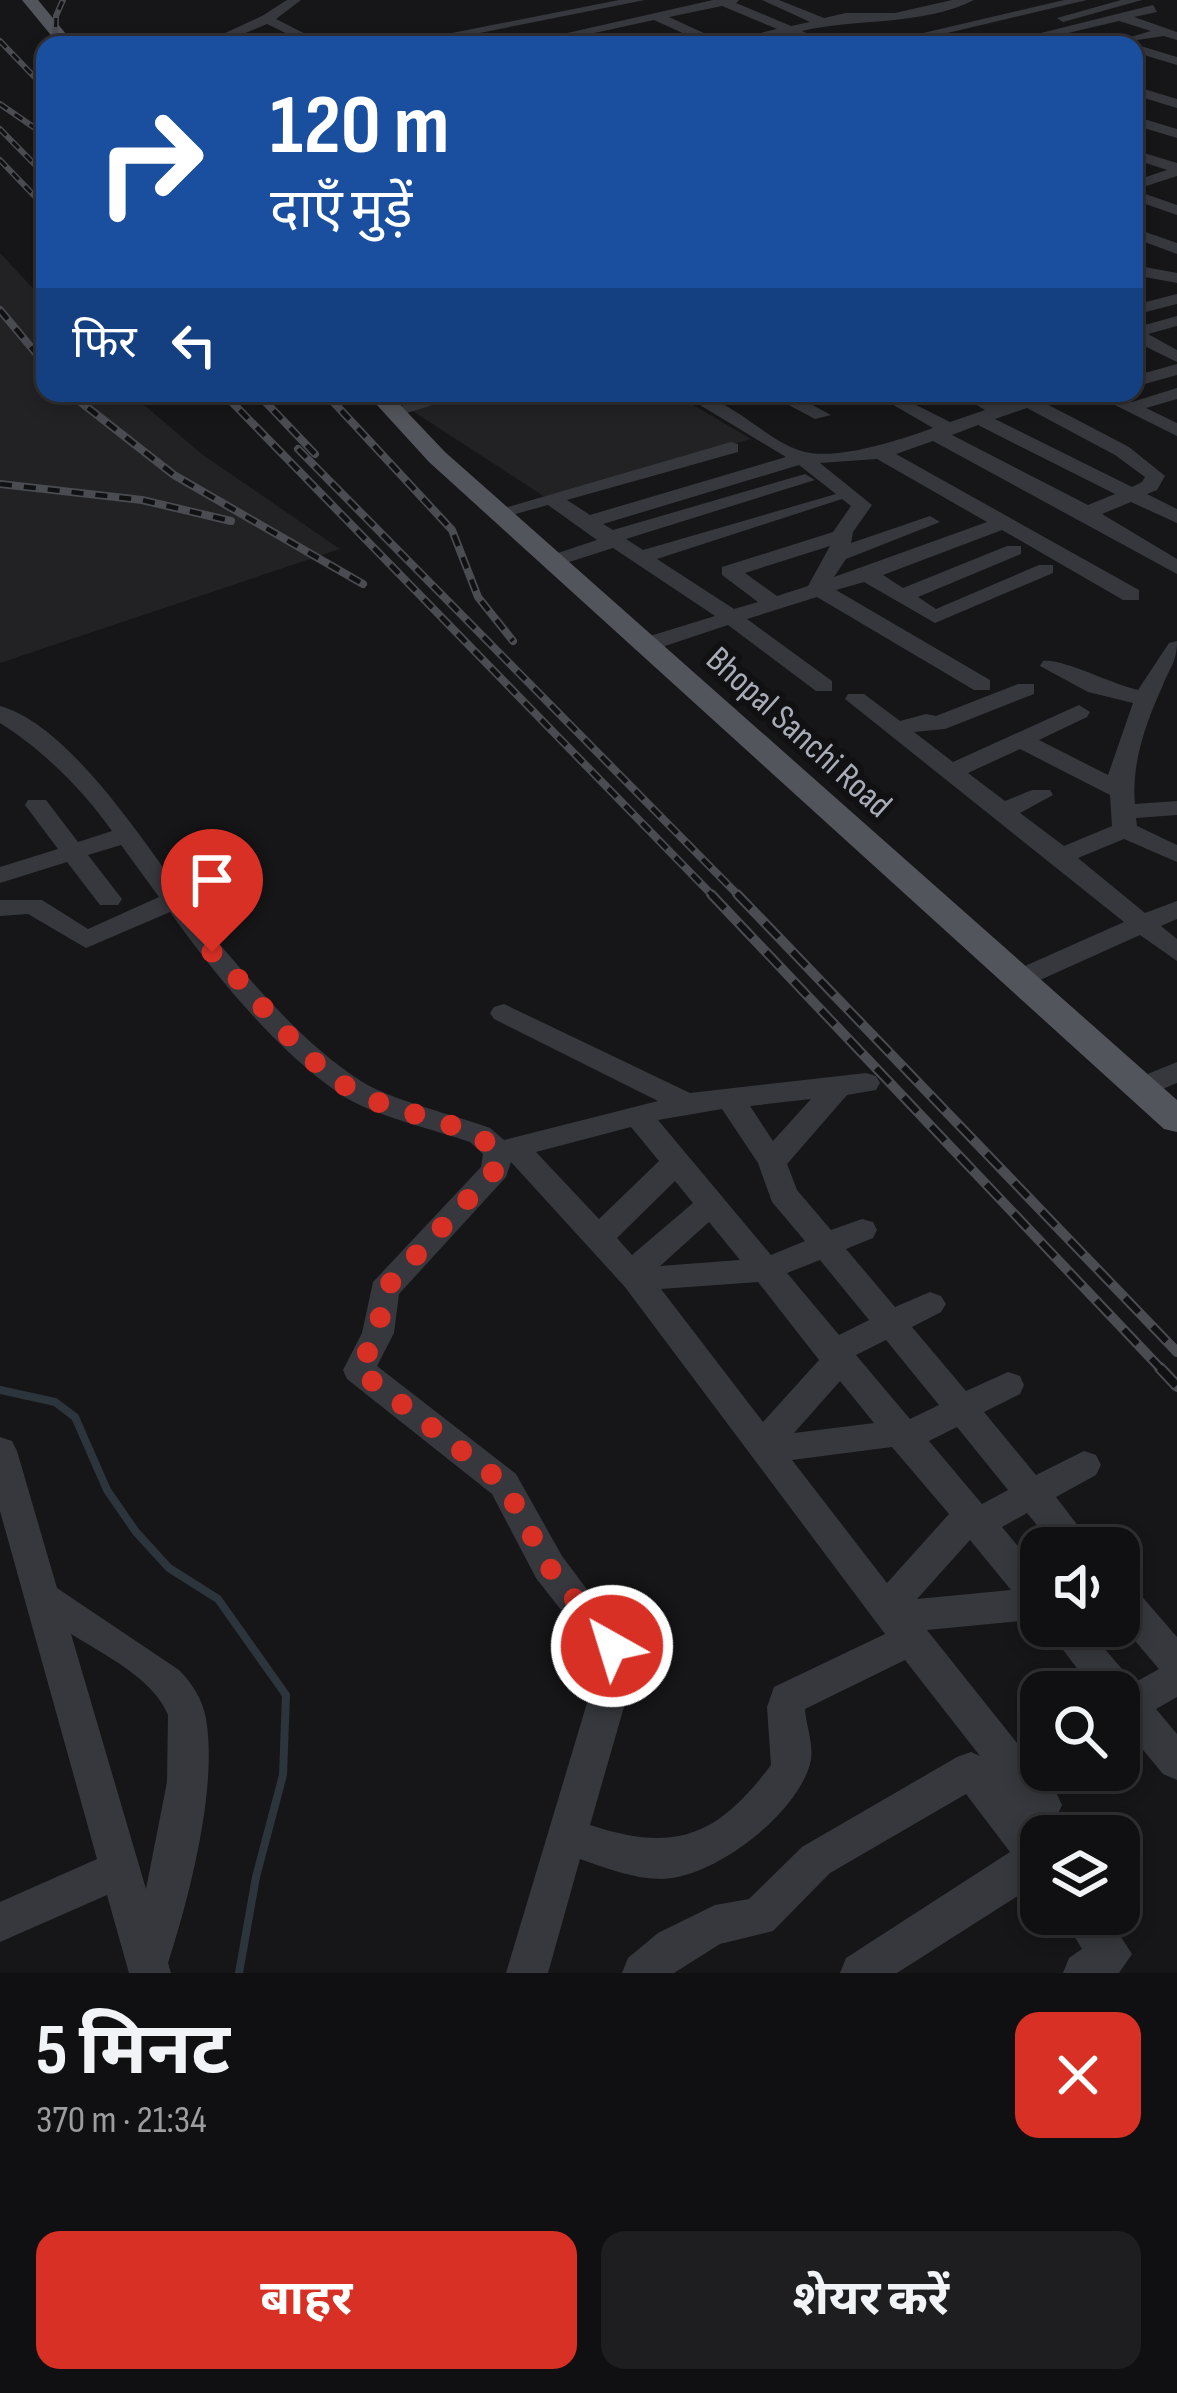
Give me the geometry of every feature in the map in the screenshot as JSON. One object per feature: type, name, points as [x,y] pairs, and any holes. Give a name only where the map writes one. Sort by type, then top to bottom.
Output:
[{"type":"main road","points":[[29,0],[59,36]]},
{"type":"main road","name":"Bhopal Sanchi Road","points":[[385,402],[436,457],[1177,1120]]},
{"type":"street","points":[[228,36],[296,0]]},
{"type":"street","points":[[524,0],[559,16]]},
{"type":"street","points":[[561,0],[586,11]]},
{"type":"street","points":[[441,36],[494,25],[516,35],[534,22],[606,3],[642,0]]},
{"type":"street","points":[[768,0],[824,23]]},
{"type":"street","points":[[766,36],[907,0]]},
{"type":"street","points":[[872,8],[965,7],[1023,0]]},
{"type":"street","points":[[965,36],[1079,0],[1122,17],[1139,36]]},
{"type":"street","points":[[973,36],[1136,0]]},
{"type":"street","points":[[499,8],[563,36],[726,1],[801,36]]},
{"type":"street","points":[[1039,36],[1160,4]]},
{"type":"street","points":[[887,36],[965,7]]},
{"type":"street","points":[[690,10],[751,36]]},
{"type":"street","points":[[655,16],[702,36]]},
{"type":"street","points":[[267,19],[302,36]]},
{"type":"street","points":[[634,21],[666,36]]},
{"type":"street","points":[[604,27],[624,36]]},
{"type":"street","points":[[245,29],[256,36]]},
{"type":"street","points":[[1143,36],[1173,29]]},
{"type":"street","points":[[645,36],[659,33]]},
{"type":"street","points":[[1143,38],[1177,48]]},
{"type":"street","points":[[1143,39],[1177,62]]},
{"type":"street","points":[[1143,65],[1177,76]]},
{"type":"street","points":[[1143,79],[1177,89]]},
{"type":"street","points":[[1143,94],[1177,104]]},
{"type":"street","points":[[1143,109],[1177,120]]},
{"type":"street","points":[[1143,123],[1177,134]]},
{"type":"street","points":[[1143,140],[1177,152]]},
{"type":"street","points":[[1160,175],[1177,192]]},
{"type":"street","points":[[1143,198],[1177,210]]},
{"type":"street","points":[[1143,216],[1177,229]]},
{"type":"street","points":[[1143,236],[1177,249]]},
{"type":"street","points":[[1143,308],[1177,299]]},
{"type":"street","points":[[1143,331],[1177,321]]},
{"type":"street","points":[[1143,338],[1172,350]]},
{"type":"street","points":[[1143,379],[1177,369]]},
{"type":"street","points":[[1140,404],[1177,393]]},
{"type":"street","points":[[702,402],[862,505],[817,588]]},
{"type":"street","points":[[794,402],[822,415]]},
{"type":"street","points":[[902,402],[942,432],[1034,486],[1055,527],[1131,596]]},
{"type":"street","points":[[984,402],[1001,411]]},
{"type":"street","points":[[584,523],[722,482],[880,453],[1025,402]]},
{"type":"street","points":[[902,596],[1150,486],[1155,476],[1151,471],[1050,402]]},
{"type":"street","points":[[1121,402],[1172,424]]},
{"type":"street","points":[[980,419],[1177,517]]},
{"type":"street","points":[[501,512],[731,448]]},
{"type":"street","points":[[1034,486],[1122,451]]},
{"type":"street","points":[[880,453],[1003,523]]},
{"type":"street","points":[[1151,471],[1177,461]]},
{"type":"street","points":[[556,560],[744,498],[803,469]]},
{"type":"street","points":[[722,482],[811,545]]},
{"type":"street","points":[[551,498],[728,615],[824,686]]},
{"type":"street","points":[[638,558],[832,499]]},
{"type":"street","points":[[774,602],[729,572],[811,545],[840,545],[930,522]]},
{"type":"street","points":[[645,645],[866,574],[1003,523],[1055,527],[1177,568]]},
{"type":"street","points":[[935,617],[1046,569]]},
{"type":"street","points":[[866,574],[938,622],[903,639]]},
{"type":"street","points":[[817,588],[982,685]]},
{"type":"street","points":[[1124,811],[1120,773],[1144,701],[1175,652]]},
{"type":"street","points":[[1051,666],[1096,687],[1144,701],[1177,688]]},
{"type":"street","points":[[896,730],[926,721],[937,724],[1026,689]]},
{"type":"street","points":[[856,700],[1061,856],[1177,953]]},
{"type":"street","points":[[950,773],[1025,742],[1079,712]]},
{"type":"street","points":[[0,713],[33,734],[104,803],[155,869],[172,901],[305,1050],[353,1090],[506,1149],[598,1238],[634,1276],[1042,1805]]},
{"type":"street","points":[[1025,742],[1177,854]]},
{"type":"street","points":[[1000,812],[1040,795]]},
{"type":"street","points":[[37,805],[109,899]]},
{"type":"street","points":[[1061,856],[1124,811],[1177,808]]},
{"type":"street","points":[[4,866],[126,835]]},
{"type":"street","points":[[0,908],[32,906],[86,940],[172,901]]},
{"type":"street","points":[[1019,980],[1177,909]]},
{"type":"street","points":[[504,1013],[688,1102]]},
{"type":"street","points":[[1143,1087],[1177,1072]]},
{"type":"street","points":[[527,1973],[609,1694],[612,1646],[549,1567],[504,1484],[358,1370],[378,1333],[384,1290],[495,1170],[506,1149],[688,1102],[836,1090],[866,1083]]},
{"type":"street","points":[[772,1162],[836,1090]]},
{"type":"street","points":[[732,1101],[772,1162],[783,1194],[1058,1527]]},
{"type":"street","points":[[638,1115],[1020,1576]]},
{"type":"street","points":[[598,1238],[676,1162]]},
{"type":"street","points":[[634,1276],[710,1204]]},
{"type":"street","points":[[634,1276],[764,1270],[862,1230]]},
{"type":"street","points":[[765,1447],[835,1357],[930,1304]]},
{"type":"street","points":[[765,1447],[901,1436],[1008,1385]]},
{"type":"street","points":[[0,1451],[12,1545],[42,1597],[149,1969]]},
{"type":"street","points":[[568,1836],[658,1864],[700,1853],[727,1836],[785,1777],[793,1752],[784,1710],[787,1699],[899,1621],[973,1519],[1031,1496],[1084,1465]]},
{"type":"street","points":[[42,1597],[159,1677],[187,1708],[190,1753],[149,1969]]},
{"type":"street","points":[[899,1621],[1020,1604]]},
{"type":"street","points":[[1140,1620],[1177,1663]]},
{"type":"street","points":[[1080,1647],[1100,1671]]},
{"type":"street","points":[[1140,1691],[1177,1678]]},
{"type":"street","points":[[1140,1718],[1177,1762]]},
{"type":"street","points":[[643,1973],[674,1947],[715,1925],[759,1917],[816,1860],[971,1770],[1020,1834]]},
{"type":"street","points":[[0,1922],[120,1869]]},
{"type":"street","points":[[861,1973],[1020,1871]]},
{"type":"street","points":[[1084,1973],[1111,1954],[1097,1935]]},
{"type":"shaded area","points":[[0,253],[36,291],[36,402],[141,402],[203,455],[340,549],[0,663]]},
{"type":"shaded area","points":[[442,402],[688,402],[751,439],[545,497],[411,410]]},
{"type":"waterway","points":[[0,1390],[55,1402],[75,1417],[107,1490],[136,1532],[169,1568],[218,1599],[286,1695],[283,1775],[256,1877],[239,1973]]},
{"type":"railway","points":[[55,36],[63,0]]},
{"type":"railway","points":[[0,41],[36,79]]},
{"type":"railway","points":[[0,104],[36,129]]},
{"type":"railway","points":[[0,129],[36,166]]},
{"type":"railway","points":[[0,160],[36,198]]},
{"type":"railway","points":[[0,310],[36,353]]},
{"type":"railway","points":[[81,402],[174,475],[363,584]]},
{"type":"railway","points":[[232,402],[714,897]]},
{"type":"railway","points":[[266,402],[315,454]]},
{"type":"railway","points":[[333,402],[452,530],[478,597],[513,641]]},
{"type":"railway","points":[[298,449],[740,897]]},
{"type":"railway","points":[[0,484],[142,500],[231,521]]},
{"type":"railway","points":[[711,894],[1163,1371]]},
{"type":"railway","points":[[737,894],[1177,1352]]},
{"type":"railway","points":[[1160,1368],[1177,1386]]},
{"type":"route","points":[[212,952],[305,1050],[353,1090],[480,1136],[498,1151],[495,1170],[384,1290],[378,1333],[358,1370],[504,1484],[549,1567],[612,1646]]}]
